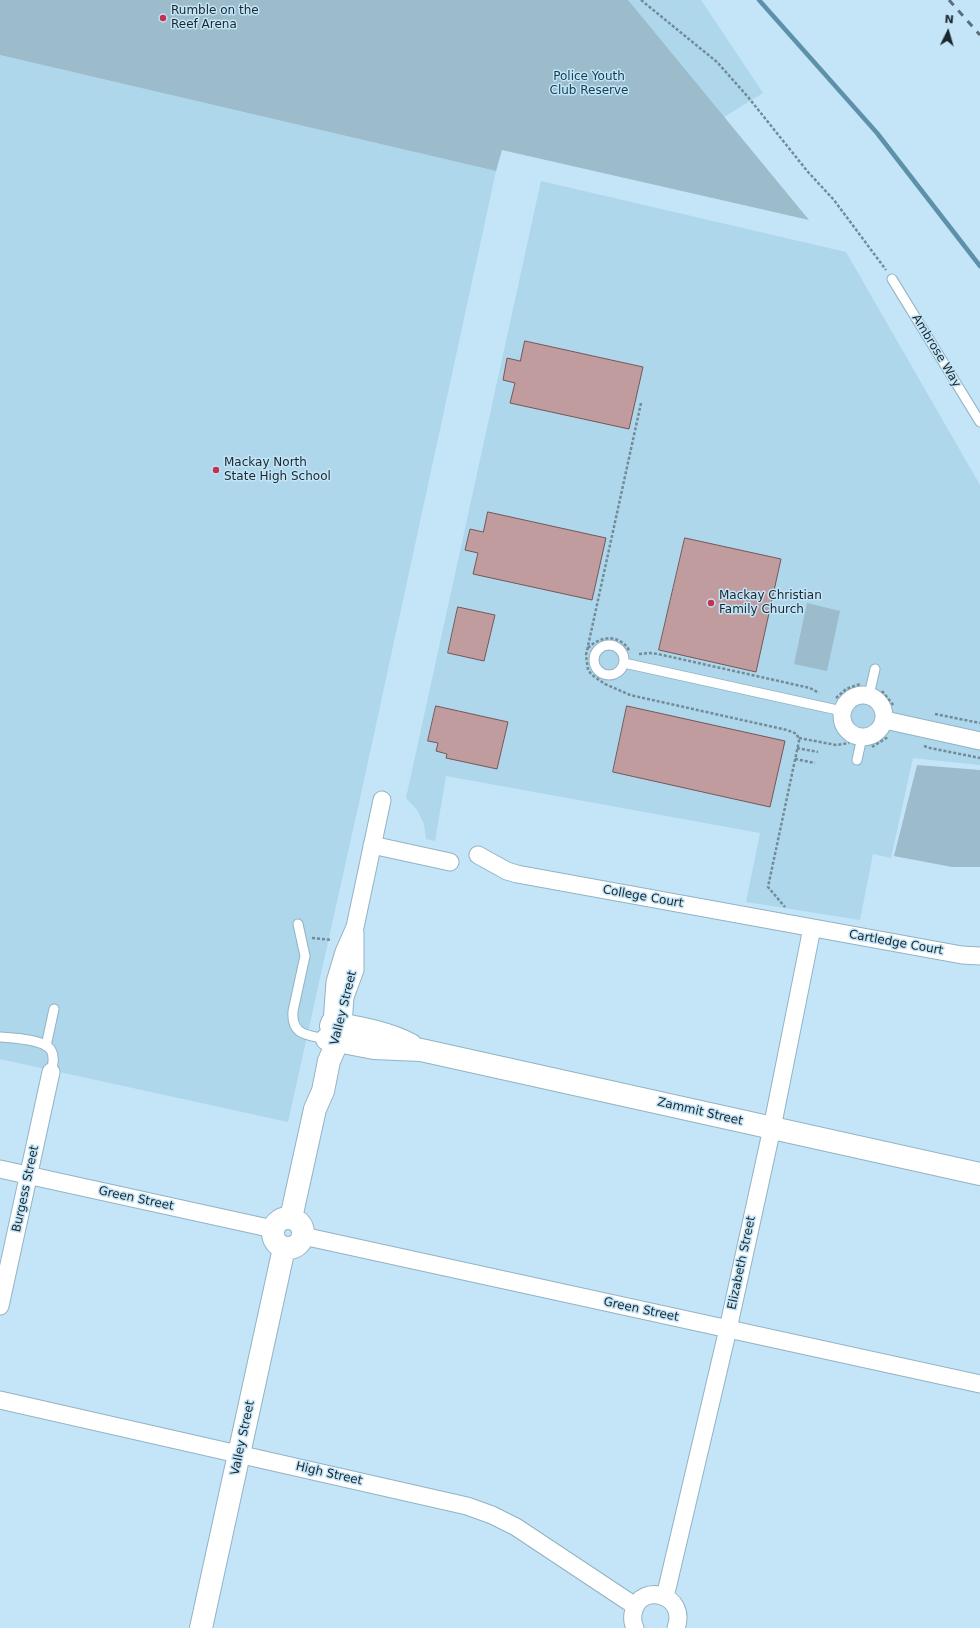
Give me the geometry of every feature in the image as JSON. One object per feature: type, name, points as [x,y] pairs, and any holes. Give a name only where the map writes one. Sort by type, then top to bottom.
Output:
[{"type":"street","points":[[890,714],[882,727],[876,733],[861,741],[847,730],[842,721],[837,705],[845,704],[851,698],[870,690],[882,705],[884,712],[980,741]]},
{"type":"street","name":"Valley Street","points":[[291,1218],[315,1109],[318,1060],[335,1032],[345,997],[355,970],[355,927],[382,800]]},
{"type":"street","points":[[372,845],[450,862]]},
{"type":"street","name":"College Court","points":[[478,855],[507,871],[517,874],[812,928]]},
{"type":"street","name":"Cartledge Court","points":[[812,928],[962,955],[980,956]]},
{"type":"street","name":"Elizabeth Street","points":[[665,1597],[728,1330],[772,1128],[812,928]]},
{"type":"street","name":"Zammit Street","points":[[335,1032],[389,1035],[420,1050],[980,1174]]},
{"type":"street","name":"Burgess Street","points":[[0,1306],[51,1072]]},
{"type":"street","name":"Green Street","points":[[0,1169],[273,1229]]},
{"type":"street","points":[[282,1218],[296,1219],[302,1226],[303,1236],[294,1247],[284,1248],[276,1243],[272,1234],[273,1229],[274,1225],[282,1218]]},
{"type":"street","name":"Green Street","points":[[303,1236],[980,1384]]},
{"type":"street","name":"Valley Street","points":[[201,1628],[284,1248]]},
{"type":"street","name":"High Street","points":[[0,1400],[467,1506],[492,1515],[516,1527],[635,1606]]},
{"type":"street","points":[[635,1628],[632,1617],[635,1606],[639,1600],[646,1596],[658,1594],[665,1597],[675,1605],[678,1612],[677,1628]]},
{"type":"lane","name":"Ambrose Way","points":[[892,279],[980,422]]},
{"type":"lane","points":[[624,663],[837,705]]},
{"type":"lane","points":[[870,690],[875,669]]},
{"type":"lane","points":[[857,760],[861,741]]},
{"type":"lane","points":[[298,924],[305,960],[293,1011],[293,1020],[301,1033],[335,1032]]},
{"type":"lane","points":[[46,1046],[54,1009]]},
{"type":"lane","points":[[0,1037],[38,1042],[46,1046],[52,1051],[54,1058],[51,1072]]},
{"type":"path","points":[[641,0],[717,62],[727,73],[761,112],[808,172],[834,200],[865,240],[892,279]]},
{"type":"path","points":[[588,648],[599,639],[612,638],[624,643],[634,655],[647,653],[658,654],[810,688],[822,696]]},
{"type":"path","points":[[837,705],[835,699],[852,686],[860,684],[870,690],[882,690],[890,714]]},
{"type":"path","points":[[932,714],[980,723]]},
{"type":"path","points":[[799,738],[836,745],[861,741],[872,747],[890,736]]},
{"type":"path","points":[[922,744],[930,748],[980,758]]},
{"type":"path","points":[[797,748],[818,752]]},
{"type":"path","points":[[795,759],[815,763]]},
{"type":"path","points":[[301,939],[318,938],[333,940]]},
{"type":"shaded area","points":[[534,0],[701,0],[763,93],[711,125]]},
{"type":"shaded area","name":"Mackay North State High School","points":[[0,55],[496,171],[361,794],[288,1122],[0,1059]]},
{"type":"shaded area","points":[[541,181],[846,252],[980,485],[980,765],[913,758],[891,858],[873,854],[860,920],[746,902],[760,833],[446,776],[435,841],[426,839],[424,824],[417,810],[406,798]]},
{"type":"green space","name":"Police Youth Club Reserve","points":[[0,0],[628,0],[809,220],[502,150],[496,171],[0,55]]},
{"type":"green space","points":[[807,603],[840,611],[827,671],[794,664]]},
{"type":"green space","points":[[917,765],[980,770],[980,867],[952,867],[894,856]]},
{"type":"building","points":[[525,341],[643,367],[629,429],[510,403],[515,383],[503,380],[507,358],[520,361]]},
{"type":"building","points":[[488,512],[606,538],[592,600],[473,574],[478,553],[465,550],[470,529],[483,532]]},
{"type":"building","points":[[685,538],[781,559],[756,672],[659,650]]},
{"type":"building","points":[[458,607],[495,615],[484,661],[448,653]]},
{"type":"building","points":[[436,706],[508,722],[497,769],[446,758],[447,754],[436,751],[438,743],[428,741]]},
{"type":"building","points":[[627,706],[785,741],[770,807],[613,772]]},
{"type":"waterway","points":[[759,0],[877,133],[980,266]]},
{"type":"railway","points":[[949,0],[980,35]]},
{"type":"place","name":"Rumble on the Reef Arena","points":[[163,18]]},
{"type":"place","name":"Mackay North State High School","points":[[216,470]]},
{"type":"place","name":"Mackay Christian Family Church","points":[[711,603]]}]
